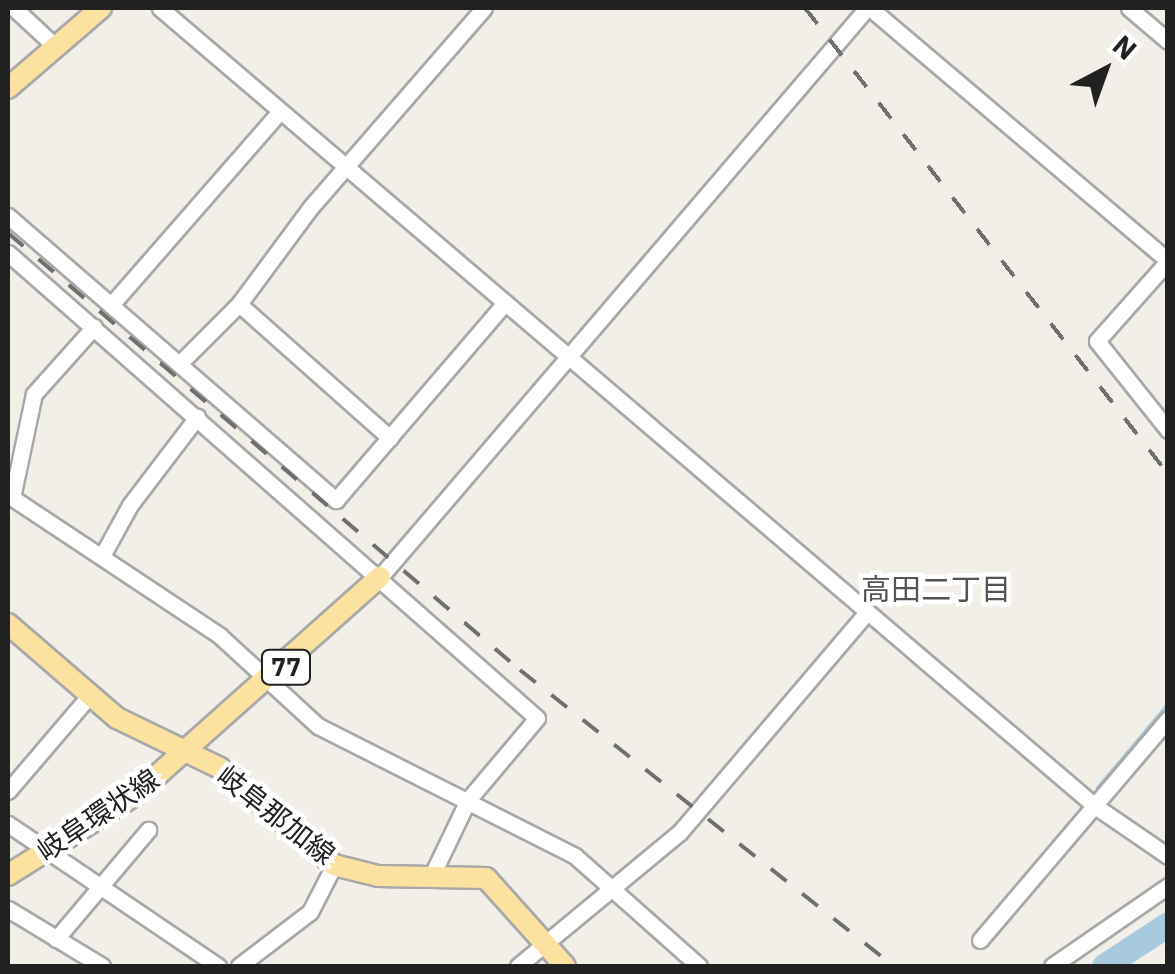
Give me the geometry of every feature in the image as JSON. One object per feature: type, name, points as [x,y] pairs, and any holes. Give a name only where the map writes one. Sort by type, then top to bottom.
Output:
[{"type":"main road","points":[[8,88],[101,8]]},
{"type":"main road","name":"岐阜環状線","points":[[8,875],[187,753],[380,578]]},
{"type":"main road","name":"岐阜環状線","points":[[8,624],[133,728],[187,753]]},
{"type":"main road","name":"岐阜那加線","points":[[187,753],[220,768],[334,864],[378,876],[486,878],[565,966]]},
{"type":"street","points":[[14,8],[56,47]]},
{"type":"street","points":[[160,8],[1096,806],[1165,857]]},
{"type":"street","points":[[179,364],[239,304],[346,167],[484,8]]},
{"type":"street","points":[[380,578],[868,8],[1167,261],[1098,341],[1168,430]]},
{"type":"street","points":[[1128,8],[1168,41]]},
{"type":"street","points":[[111,305],[280,111]]},
{"type":"street","points":[[8,216],[336,500],[505,303]]},
{"type":"street","points":[[8,252],[536,718],[468,800],[432,875]]},
{"type":"street","points":[[239,304],[390,438]]},
{"type":"street","points":[[94,326],[34,394],[10,497],[220,636],[318,726],[575,856],[699,966]]},
{"type":"street","points":[[102,556],[130,504],[197,417]]},
{"type":"street","points":[[518,966],[616,890],[680,832],[867,612]]},
{"type":"street","points":[[8,791],[90,695]]},
{"type":"street","points":[[980,940],[1168,719]]},
{"type":"street","points":[[8,824],[218,966]]},
{"type":"street","points":[[56,939],[148,830]]},
{"type":"street","points":[[239,966],[310,912],[334,864]]},
{"type":"street","points":[[1052,966],[1168,886]]},
{"type":"street","points":[[8,909],[98,966]]},
{"type":"waterway","points":[[1098,788],[1168,705]]},
{"type":"waterway","points":[[1104,966],[1168,924]]},
{"type":"railway","points":[[805,8],[1168,474]]},
{"type":"railway","points":[[8,233],[520,670],[894,966]]},
{"type":"district","name":"高田二丁目","points":[[936,589]]}]
